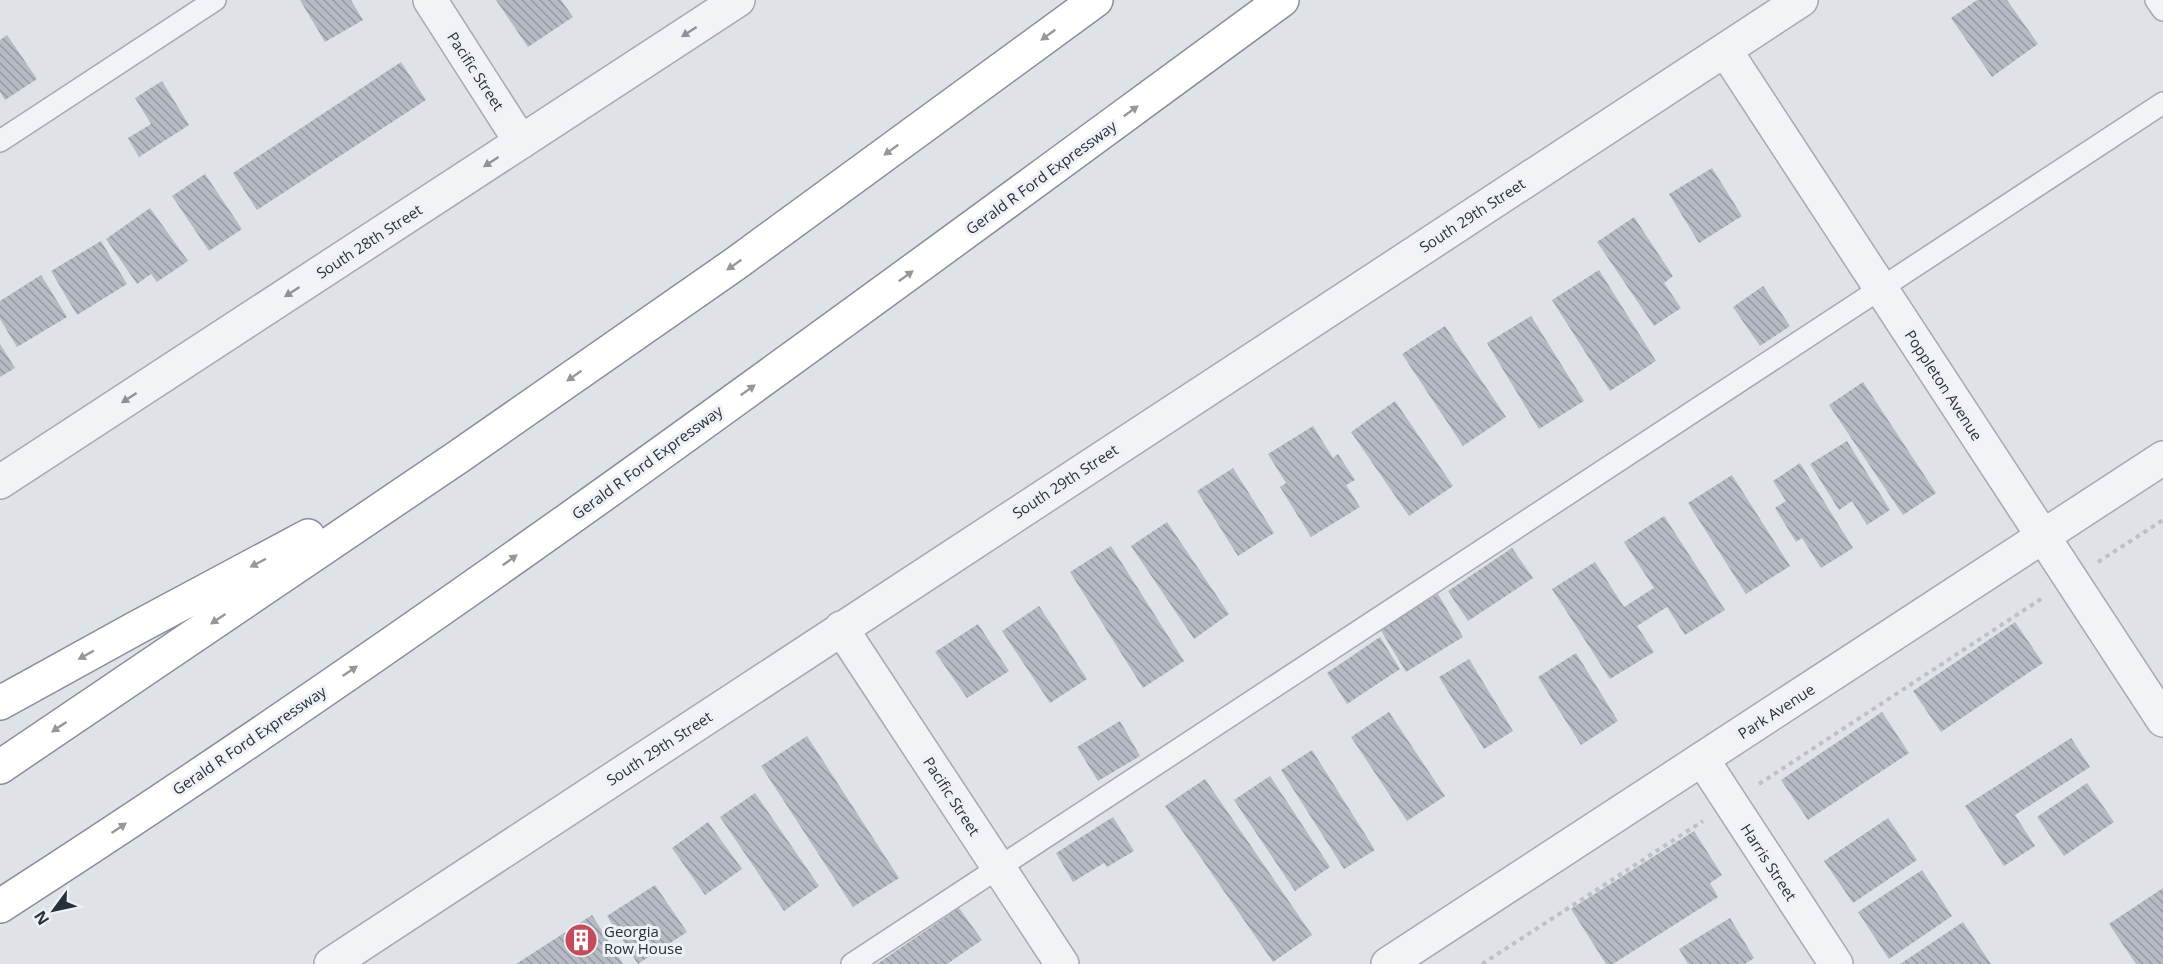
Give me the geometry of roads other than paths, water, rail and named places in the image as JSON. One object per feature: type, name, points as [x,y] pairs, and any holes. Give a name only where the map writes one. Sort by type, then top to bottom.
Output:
[{"type":"highway","points":[[0,767],[458,457],[735,264],[1096,0]]},
{"type":"highway","name":"Gerald R Ford Expressway","points":[[0,906],[93,846],[439,611],[855,313],[1282,0]]},
{"type":"highway","points":[[0,703],[458,457]]},
{"type":"highway","points":[[0,919],[93,846]]},
{"type":"street","name":"Pacific Street","points":[[430,0],[521,142]]},
{"type":"street","name":"South 28th Street","points":[[0,482],[738,0]]},
{"type":"street","name":"South 29th Street","points":[[331,964],[1801,0]]},
{"type":"street","name":"Poppleton Avenue","points":[[1725,50],[2163,720]]},
{"type":"street","name":"Park Avenue","points":[[1388,964],[2163,458]]},
{"type":"street","name":"Pacific Street","points":[[842,628],[1062,964]]},
{"type":"street","name":"Harris Street","points":[[1702,759],[1836,964]]},
{"type":"lane","points":[[0,141],[215,0]]},
{"type":"lane","points":[[2156,0],[2163,10]]},
{"type":"lane","points":[[852,964],[2163,103]]},
{"type":"place","name":"Georgia Row House","points":[[581,940]]}]
